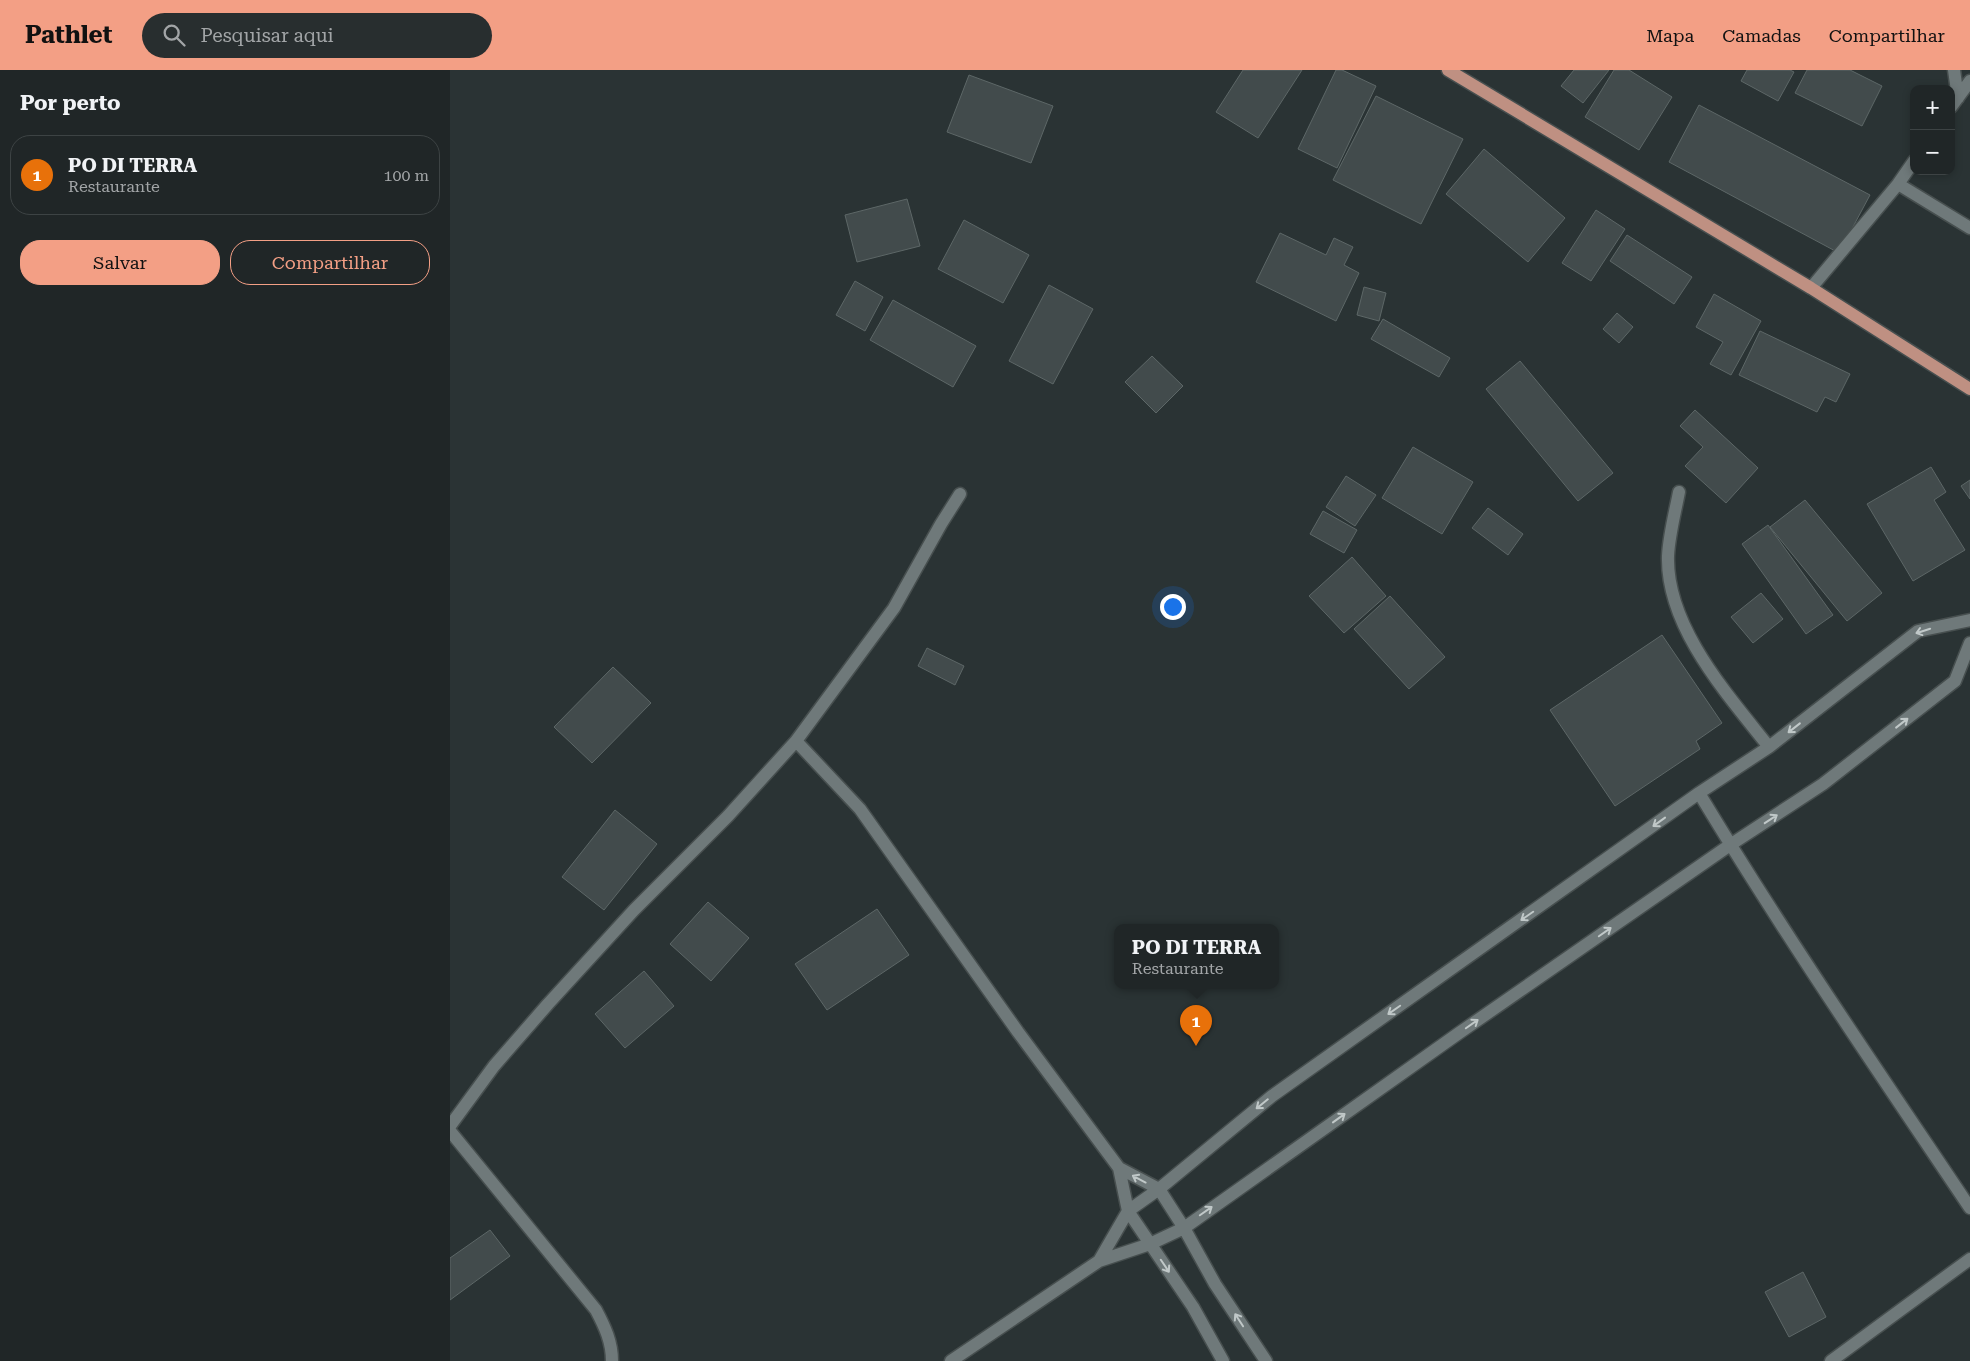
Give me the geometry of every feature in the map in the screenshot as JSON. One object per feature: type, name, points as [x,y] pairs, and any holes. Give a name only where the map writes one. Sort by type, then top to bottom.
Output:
[{"type":"main road","points":[[1448,70],[1811,288],[1970,389]]},
{"type":"street","points":[[1954,70],[1954,85]]},
{"type":"street","points":[[1955,101],[1970,80]]},
{"type":"street","points":[[1811,288],[1898,184],[1910,167]]},
{"type":"street","points":[[1898,184],[1970,228]]},
{"type":"street","points":[[1679,492],[1668,557],[1674,596],[1689,636],[1714,678],[1769,747]]},
{"type":"street","points":[[450,1126],[494,1066],[548,1004],[634,910],[728,816],[796,741],[894,608],[960,494]]},
{"type":"street","points":[[1099,1261],[1128,1211],[1159,1189],[1272,1096],[1699,793],[1769,747],[1918,631],[1970,620]]},
{"type":"street","points":[[951,1361],[1099,1261],[1150,1244],[1184,1228],[1459,1033],[1730,845],[1823,784],[1956,681],[1970,643]]},
{"type":"street","points":[[796,741],[860,809],[1018,1032],[1119,1168],[1128,1211],[1193,1307],[1223,1361]]},
{"type":"street","points":[[1699,793],[1730,845],[1847,1025],[1970,1208]]},
{"type":"street","points":[[450,1131],[596,1310],[608,1334],[612,1361]]},
{"type":"street","points":[[1119,1168],[1159,1189],[1184,1228],[1215,1284],[1266,1361]]},
{"type":"street","points":[[1831,1361],[1970,1259]]},
{"type":"building","points":[[1243,70],[1302,70],[1258,138],[1216,112]]},
{"type":"building","points":[[1336,70],[1342,70],[1376,86],[1337,168],[1298,149]]},
{"type":"building","points":[[1574,70],[1609,70],[1583,103],[1561,86]]},
{"type":"building","points":[[1614,70],[1629,70],[1672,97],[1639,150],[1585,117]]},
{"type":"building","points":[[1747,70],[1790,70],[1794,72],[1778,101],[1741,81]]},
{"type":"building","points":[[1807,70],[1850,70],[1882,86],[1862,126],[1795,93]]},
{"type":"building","points":[[969,75],[1053,106],[1031,163],[947,132]]},
{"type":"building","points":[[1376,96],[1463,139],[1421,224],[1333,180]]},
{"type":"building","points":[[1699,105],[1870,195],[1839,253],[1669,162]]},
{"type":"building","points":[[1484,149],[1565,218],[1528,262],[1446,194]]},
{"type":"building","points":[[907,199],[920,246],[857,262],[845,215]]},
{"type":"building","points":[[1596,210],[1625,229],[1591,281],[1562,263]]},
{"type":"building","points":[[964,220],[1029,255],[1003,303],[938,269]]},
{"type":"building","points":[[1280,233],[1326,255],[1334,238],[1353,247],[1344,265],[1359,273],[1336,321],[1256,282]]},
{"type":"building","points":[[1627,235],[1692,277],[1674,304],[1610,261]]},
{"type":"building","points":[[855,281],[883,297],[865,331],[836,315]]},
{"type":"building","points":[[1049,285],[1093,309],[1053,384],[1009,361]]},
{"type":"building","points":[[1364,287],[1386,293],[1379,321],[1357,315]]},
{"type":"building","points":[[1714,294],[1761,321],[1731,375],[1710,364],[1723,342],[1696,327]]},
{"type":"building","points":[[893,300],[976,346],[953,387],[870,340]]},
{"type":"building","points":[[1617,313],[1633,327],[1619,343],[1603,329]]},
{"type":"building","points":[[1383,319],[1450,358],[1439,377],[1371,339]]},
{"type":"building","points":[[1760,331],[1850,374],[1836,402],[1825,397],[1817,412],[1739,375]]},
{"type":"building","points":[[1152,356],[1183,386],[1156,413],[1125,382]]},
{"type":"building","points":[[1520,361],[1613,473],[1578,501],[1486,389]]},
{"type":"building","points":[[1695,410],[1758,468],[1726,503],[1685,466],[1703,447],[1680,426]]},
{"type":"building","points":[[1413,447],[1473,482],[1442,534],[1382,498]]},
{"type":"building","points":[[1931,467],[1946,492],[1934,500],[1965,550],[1913,581],[1867,504]]},
{"type":"building","points":[[1346,476],[1376,495],[1355,526],[1326,507]]},
{"type":"building","points":[[1970,480],[1970,499],[1961,486]]},
{"type":"building","points":[[1805,500],[1882,593],[1847,621],[1770,527]]},
{"type":"building","points":[[1488,508],[1523,534],[1508,555],[1472,528]]},
{"type":"building","points":[[1323,511],[1357,530],[1344,553],[1310,534]]},
{"type":"building","points":[[1768,525],[1833,615],[1806,634],[1742,544]]},
{"type":"building","points":[[1352,557],[1386,596],[1344,633],[1309,596]]},
{"type":"building","points":[[1761,593],[1783,619],[1753,643],[1731,617]]},
{"type":"building","points":[[1390,596],[1445,657],[1409,689],[1354,629]]},
{"type":"building","points":[[1662,635],[1722,723],[1696,741],[1700,749],[1615,806],[1550,710]]},
{"type":"building","points":[[927,648],[964,666],[955,685],[918,666]]},
{"type":"building","points":[[613,667],[651,703],[592,763],[554,727]]},
{"type":"building","points":[[615,810],[657,844],[604,910],[562,877]]},
{"type":"building","points":[[708,902],[749,938],[711,981],[670,944]]},
{"type":"building","points":[[877,909],[909,955],[827,1010],[795,964]]},
{"type":"building","points":[[644,971],[674,1006],[625,1048],[595,1014]]},
{"type":"building","points":[[490,1230],[510,1256],[450,1300],[450,1258]]},
{"type":"building","points":[[1803,1272],[1826,1317],[1789,1337],[1765,1292]]},
{"type":"place","name":"PO DI TERRA","points":[[1196,1046]]}]
